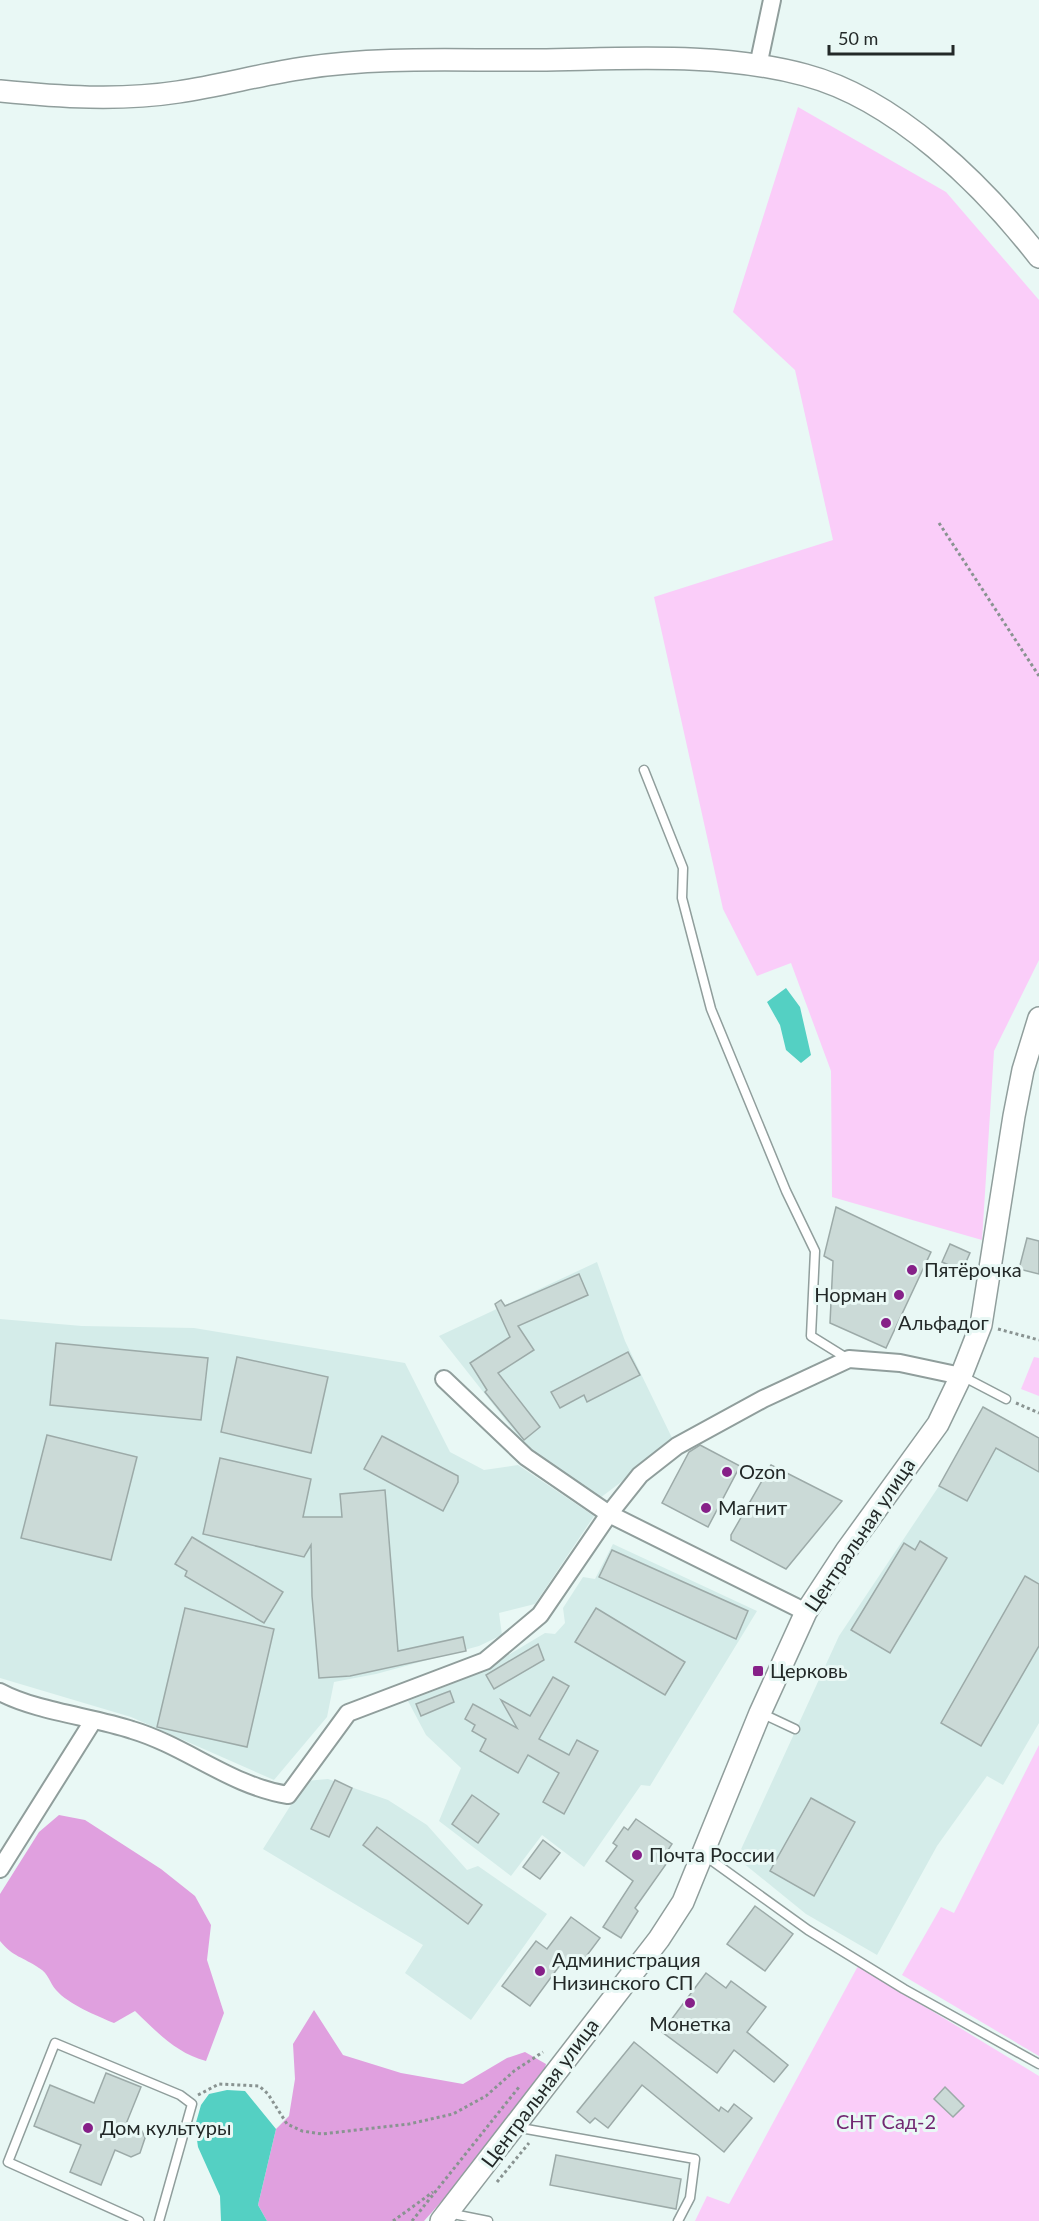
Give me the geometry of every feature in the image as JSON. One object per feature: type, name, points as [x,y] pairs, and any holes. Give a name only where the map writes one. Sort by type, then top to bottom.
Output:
[{"type":"street","points":[[758,66],[772,0]]},
{"type":"street","points":[[0,91],[39,95],[129,97],[178,92],[305,68],[363,62],[681,58],[758,66],[807,75],[874,104],[927,141],[975,184],[1039,257]]},
{"type":"street","name":"Центральная улица","points":[[445,2217],[659,1939],[683,1902],[760,1713],[806,1612],[846,1551],[938,1424],[961,1376],[981,1324],[1014,1116],[1023,1070],[1039,1018]]},
{"type":"street","points":[[0,1692],[93,1721],[133,1730],[262,1791],[288,1795],[348,1713],[485,1661],[540,1615],[607,1512],[640,1475],[677,1446],[763,1399],[849,1359],[900,1363],[961,1376]]},
{"type":"street","points":[[444,1379],[526,1457],[607,1512],[806,1612]]},
{"type":"street","points":[[0,1869],[93,1721]]},
{"type":"lane","points":[[644,770],[683,868],[682,898],[711,1009],[786,1191],[815,1251],[811,1336],[849,1359]]},
{"type":"lane","points":[[961,1376],[1008,1400]]},
{"type":"lane","points":[[760,1713],[795,1730]]},
{"type":"lane","points":[[704,1854],[808,1930],[904,1989],[1039,2064]]},
{"type":"lane","points":[[139,2221],[8,2162],[55,2043],[180,2095],[192,2104],[159,2221]]},
{"type":"lane","points":[[515,2127],[695,2159],[690,2198],[678,2221]]},
{"type":"lane","points":[[445,2217],[488,2221]]},
{"type":"path","points":[[939,523],[1039,676]]},
{"type":"path","points":[[981,1324],[1039,1340]]},
{"type":"path","points":[[1008,1400],[1039,1413]]},
{"type":"path","points":[[192,2104],[199,2095],[219,2084],[259,2086],[268,2094],[287,2124],[302,2131],[322,2134],[409,2124],[462,2109],[486,2096],[514,2072],[543,2052]]},
{"type":"path","points":[[411,2221],[524,2081]]},
{"type":"path","points":[[496,2183],[537,2131]]},
{"type":"path","points":[[393,2221],[438,2189]]},
{"type":"shaded area","points":[[597,1262],[625,1341],[674,1442],[600,1498],[526,1446],[439,1336]]},
{"type":"shaded area","points":[[0,1319],[82,1326],[194,1328],[405,1363],[450,1452],[484,1470],[518,1465],[594,1516],[535,1604],[499,1613],[502,1635],[479,1646],[376,1674],[334,1682],[327,1717],[274,1780],[131,1717],[0,1678]]},
{"type":"shaded area","points":[[983,1407],[1039,1438],[1039,1723],[1003,1785],[987,1776],[937,1846],[877,1955],[806,1914],[737,1858],[839,1636],[939,1486]]},
{"type":"shaded area","points":[[613,1544],[757,1611],[650,1786],[641,1785],[584,1867],[542,1835],[511,1876],[439,1821],[461,1768],[426,1735],[408,1701],[477,1674],[545,1633],[555,1634],[565,1623],[563,1608],[583,1577],[595,1579]]},
{"type":"shaded area","points":[[328,1779],[388,1800],[427,1825],[467,1870],[478,1866],[547,1914],[471,2020],[405,1973],[423,1945],[263,1849],[306,1781]]},
{"type":"shaded area","points":[[59,1815],[85,1820],[161,1869],[195,1896],[211,1925],[207,1960],[224,2013],[206,2061],[176,2047],[135,2011],[114,2023],[75,2005],[56,1990],[42,1970],[14,1954],[0,1941],[0,1894],[39,1832]]},
{"type":"shaded area","points":[[314,2010],[343,2055],[401,2073],[463,2084],[507,2058],[525,2052],[546,2064],[542,2079],[475,2164],[424,2221],[267,2221],[258,2205],[276,2129],[289,2116],[295,2079],[293,2044]]},
{"type":"green space","points":[[798,107],[946,192],[1039,300],[1039,960],[994,1051],[982,1240],[832,1197],[831,1071],[791,963],[757,976],[723,909],[654,597],[833,540],[795,370],[733,312]]},
{"type":"green space","points":[[1034,1357],[1039,1358],[1039,1396],[1021,1389]]},
{"type":"green space","points":[[1039,1745],[1039,2056],[902,1975],[941,1907],[954,1913]]},
{"type":"green space","name":"СНТ Сад-2","points":[[858,1966],[1039,2076],[1039,2221],[695,2221],[707,2196],[729,2204]]},
{"type":"water","points":[[786,988],[800,1007],[811,1055],[801,1063],[786,1050],[780,1025],[767,1002]]},
{"type":"water","points":[[227,2090],[245,2091],[276,2129],[258,2205],[267,2221],[221,2221],[220,2196],[198,2147],[195,2126],[201,2105],[209,2094]]},
{"type":"building","points":[[836,1207],[931,1252],[886,1348],[830,1323],[833,1261],[824,1256]]},
{"type":"building","points":[[1027,1238],[1039,1241],[1039,1274],[1019,1269]]},
{"type":"building","points":[[950,1244],[970,1253],[962,1271],[942,1262]]},
{"type":"building","points":[[579,1274],[588,1295],[518,1326],[534,1350],[498,1373],[540,1427],[524,1440],[485,1392],[487,1390],[470,1363],[510,1337],[495,1304],[501,1300],[505,1306]]},
{"type":"building","points":[[56,1343],[208,1358],[201,1420],[50,1405]]},
{"type":"building","points":[[628,1352],[640,1375],[587,1402],[584,1395],[560,1408],[551,1392]]},
{"type":"building","points":[[237,1357],[328,1377],[311,1453],[221,1432]]},
{"type":"building","points":[[983,1407],[1039,1438],[1039,1472],[996,1448],[967,1501],[939,1486]]},
{"type":"building","points":[[47,1435],[137,1457],[111,1560],[21,1538]]},
{"type":"building","points":[[382,1436],[458,1476],[458,1482],[443,1511],[364,1469]]},
{"type":"building","points":[[700,1445],[740,1466],[708,1527],[662,1503],[689,1452]]},
{"type":"building","points":[[220,1458],[311,1479],[303,1517],[342,1517],[340,1494],[385,1490],[398,1651],[463,1637],[466,1651],[350,1676],[319,1678],[312,1596],[311,1545],[304,1557],[203,1534]]},
{"type":"building","points":[[771,1465],[842,1501],[786,1569],[731,1540],[731,1535]]},
{"type":"building","points":[[192,1537],[283,1592],[264,1623],[185,1576],[187,1571],[175,1564]]},
{"type":"building","points":[[920,1541],[947,1558],[890,1653],[851,1630],[904,1543],[915,1550]]},
{"type":"building","points":[[612,1550],[748,1611],[736,1639],[599,1577]]},
{"type":"building","points":[[1025,1576],[1039,1584],[1039,1646],[981,1746],[941,1723]]},
{"type":"building","points":[[185,1608],[274,1629],[247,1747],[157,1727]]},
{"type":"building","points":[[596,1608],[685,1662],[665,1695],[575,1642]]},
{"type":"building","points":[[538,1644],[544,1660],[494,1689],[486,1675]]},
{"type":"building","points":[[553,1677],[569,1686],[539,1739],[569,1755],[577,1740],[598,1751],[564,1814],[543,1802],[559,1773],[528,1755],[518,1773],[480,1751],[486,1739],[472,1731],[475,1725],[465,1719],[473,1704],[517,1728],[501,1700],[530,1716]]},
{"type":"building","points":[[450,1691],[454,1702],[421,1716],[416,1704]]},
{"type":"building","points":[[335,1780],[352,1788],[329,1837],[311,1829]]},
{"type":"building","points":[[472,1795],[499,1814],[478,1843],[452,1824]]},
{"type":"building","points":[[811,1798],[855,1822],[814,1896],[770,1871]]},
{"type":"building","name":"Почта России","points":[[636,1819],[672,1844],[664,1856],[669,1860],[635,1908],[638,1911],[621,1938],[603,1927],[633,1881],[606,1861],[617,1846],[613,1843],[624,1827],[628,1830]]},
{"type":"building","points":[[377,1827],[482,1905],[468,1924],[363,1845]]},
{"type":"building","points":[[543,1840],[560,1853],[540,1879],[523,1867]]},
{"type":"building","points":[[755,1906],[793,1934],[765,1971],[727,1944]]},
{"type":"building","points":[[571,1917],[600,1938],[576,1970],[563,1961],[530,2006],[502,1986],[536,1941],[547,1949]]},
{"type":"building","points":[[706,1973],[726,1988],[731,1981],[766,2007],[747,2032],[788,2065],[774,2082],[734,2050],[717,2073],[662,2032]]},
{"type":"building","points":[[634,2042],[719,2111],[721,2107],[728,2112],[734,2104],[752,2118],[724,2152],[642,2085],[608,2128],[595,2118],[590,2123],[577,2112]]},
{"type":"building","name":"Дом культуры","points":[[106,2073],[141,2087],[126,2124],[142,2131],[145,2138],[140,2153],[131,2157],[115,2150],[101,2185],[70,2172],[81,2145],[34,2126],[50,2085],[94,2103]]},
{"type":"building","points":[[945,2087],[964,2106],[953,2117],[934,2099]]},
{"type":"building","points":[[556,2155],[681,2179],[676,2209],[550,2185]]},
{"type":"place","name":"Пятёрочка","points":[[912,1270]]},
{"type":"place","name":"Норман","points":[[899,1295]]},
{"type":"place","name":"Альфадог","points":[[886,1323]]},
{"type":"place","name":"Ozon","points":[[727,1472]]},
{"type":"place","name":"Магнит","points":[[706,1508]]},
{"type":"place","name":"Церковь","points":[[758,1671]]},
{"type":"place","name":"Почта России","points":[[637,1855]]},
{"type":"place","name":"Администрация Низинского СП","points":[[540,1971]]},
{"type":"place","name":"Монетка","points":[[690,2003]]},
{"type":"place","name":"Дом культуры","points":[[88,2128]]}]
